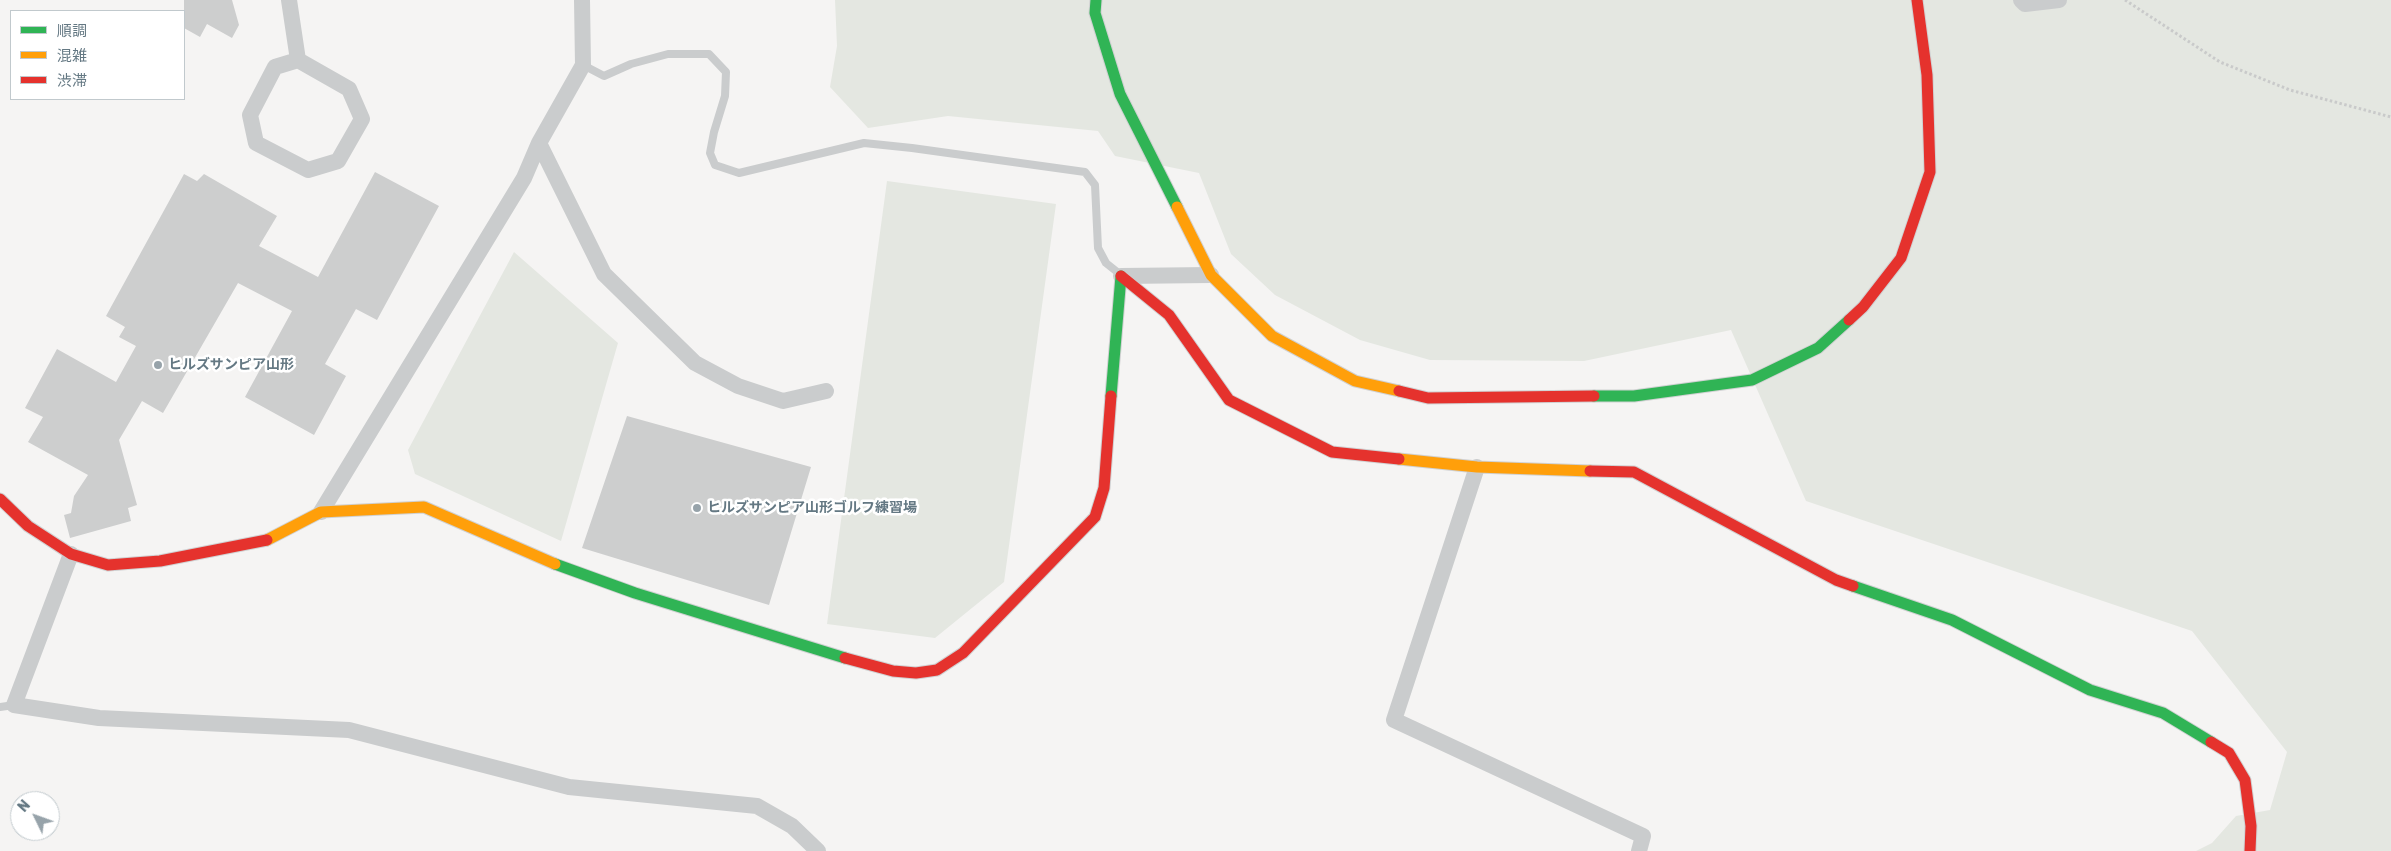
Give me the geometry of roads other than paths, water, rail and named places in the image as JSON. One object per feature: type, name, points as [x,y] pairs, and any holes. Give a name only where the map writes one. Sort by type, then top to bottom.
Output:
[{"type":"street","points":[[289,0],[298,60]]},
{"type":"street","points":[[322,512],[524,178],[539,143],[582,65],[582,0]]},
{"type":"street","points":[[1096,0],[1096,13],[1120,94],[1210,275],[1272,336],[1354,381],[1428,398],[1634,396],[1681,391],[1752,380],[1818,348],[1863,307],[1901,258],[1930,172],[1927,75],[1917,0]]},
{"type":"street","points":[[2020,0],[2025,4],[2059,0]]},
{"type":"street","points":[[298,60],[349,89],[362,119],[338,161],[308,170],[256,143],[250,115],[275,67],[298,60]]},
{"type":"street","points":[[539,143],[604,274],[695,363],[738,386],[783,401],[826,391]]},
{"type":"street","points":[[1121,276],[1210,275]]},
{"type":"street","points":[[1121,276],[1169,315],[1229,400],[1332,452],[1476,467],[1634,472],[1836,580],[1952,620],[2090,690],[2163,713],[2229,754],[2245,780],[2251,826],[2250,851]]},
{"type":"street","points":[[0,499],[28,526],[71,554],[108,565],[160,561],[268,540],[322,512],[424,507],[578,574],[635,593],[894,671],[916,674],[937,670],[963,653],[1095,517],[1106,478],[1121,276]]},
{"type":"street","points":[[1476,467],[1394,720],[1643,836],[1639,851]]},
{"type":"street","points":[[71,554],[7,706],[99,718],[349,730],[569,786],[757,806],[792,826],[818,851]]},
{"type":"lane","points":[[582,65],[604,76],[631,64],[668,54],[709,54],[726,72],[725,96],[710,153],[715,165],[739,173],[864,143],[1085,172],[1095,185],[1098,248],[1106,263],[1121,276]]},
{"type":"place","name":"ヒルズサンピア山形","points":[[158,365]]},
{"type":"place","name":"ヒルズサンピア山形ゴルフ練習場","points":[[697,508]]}]
